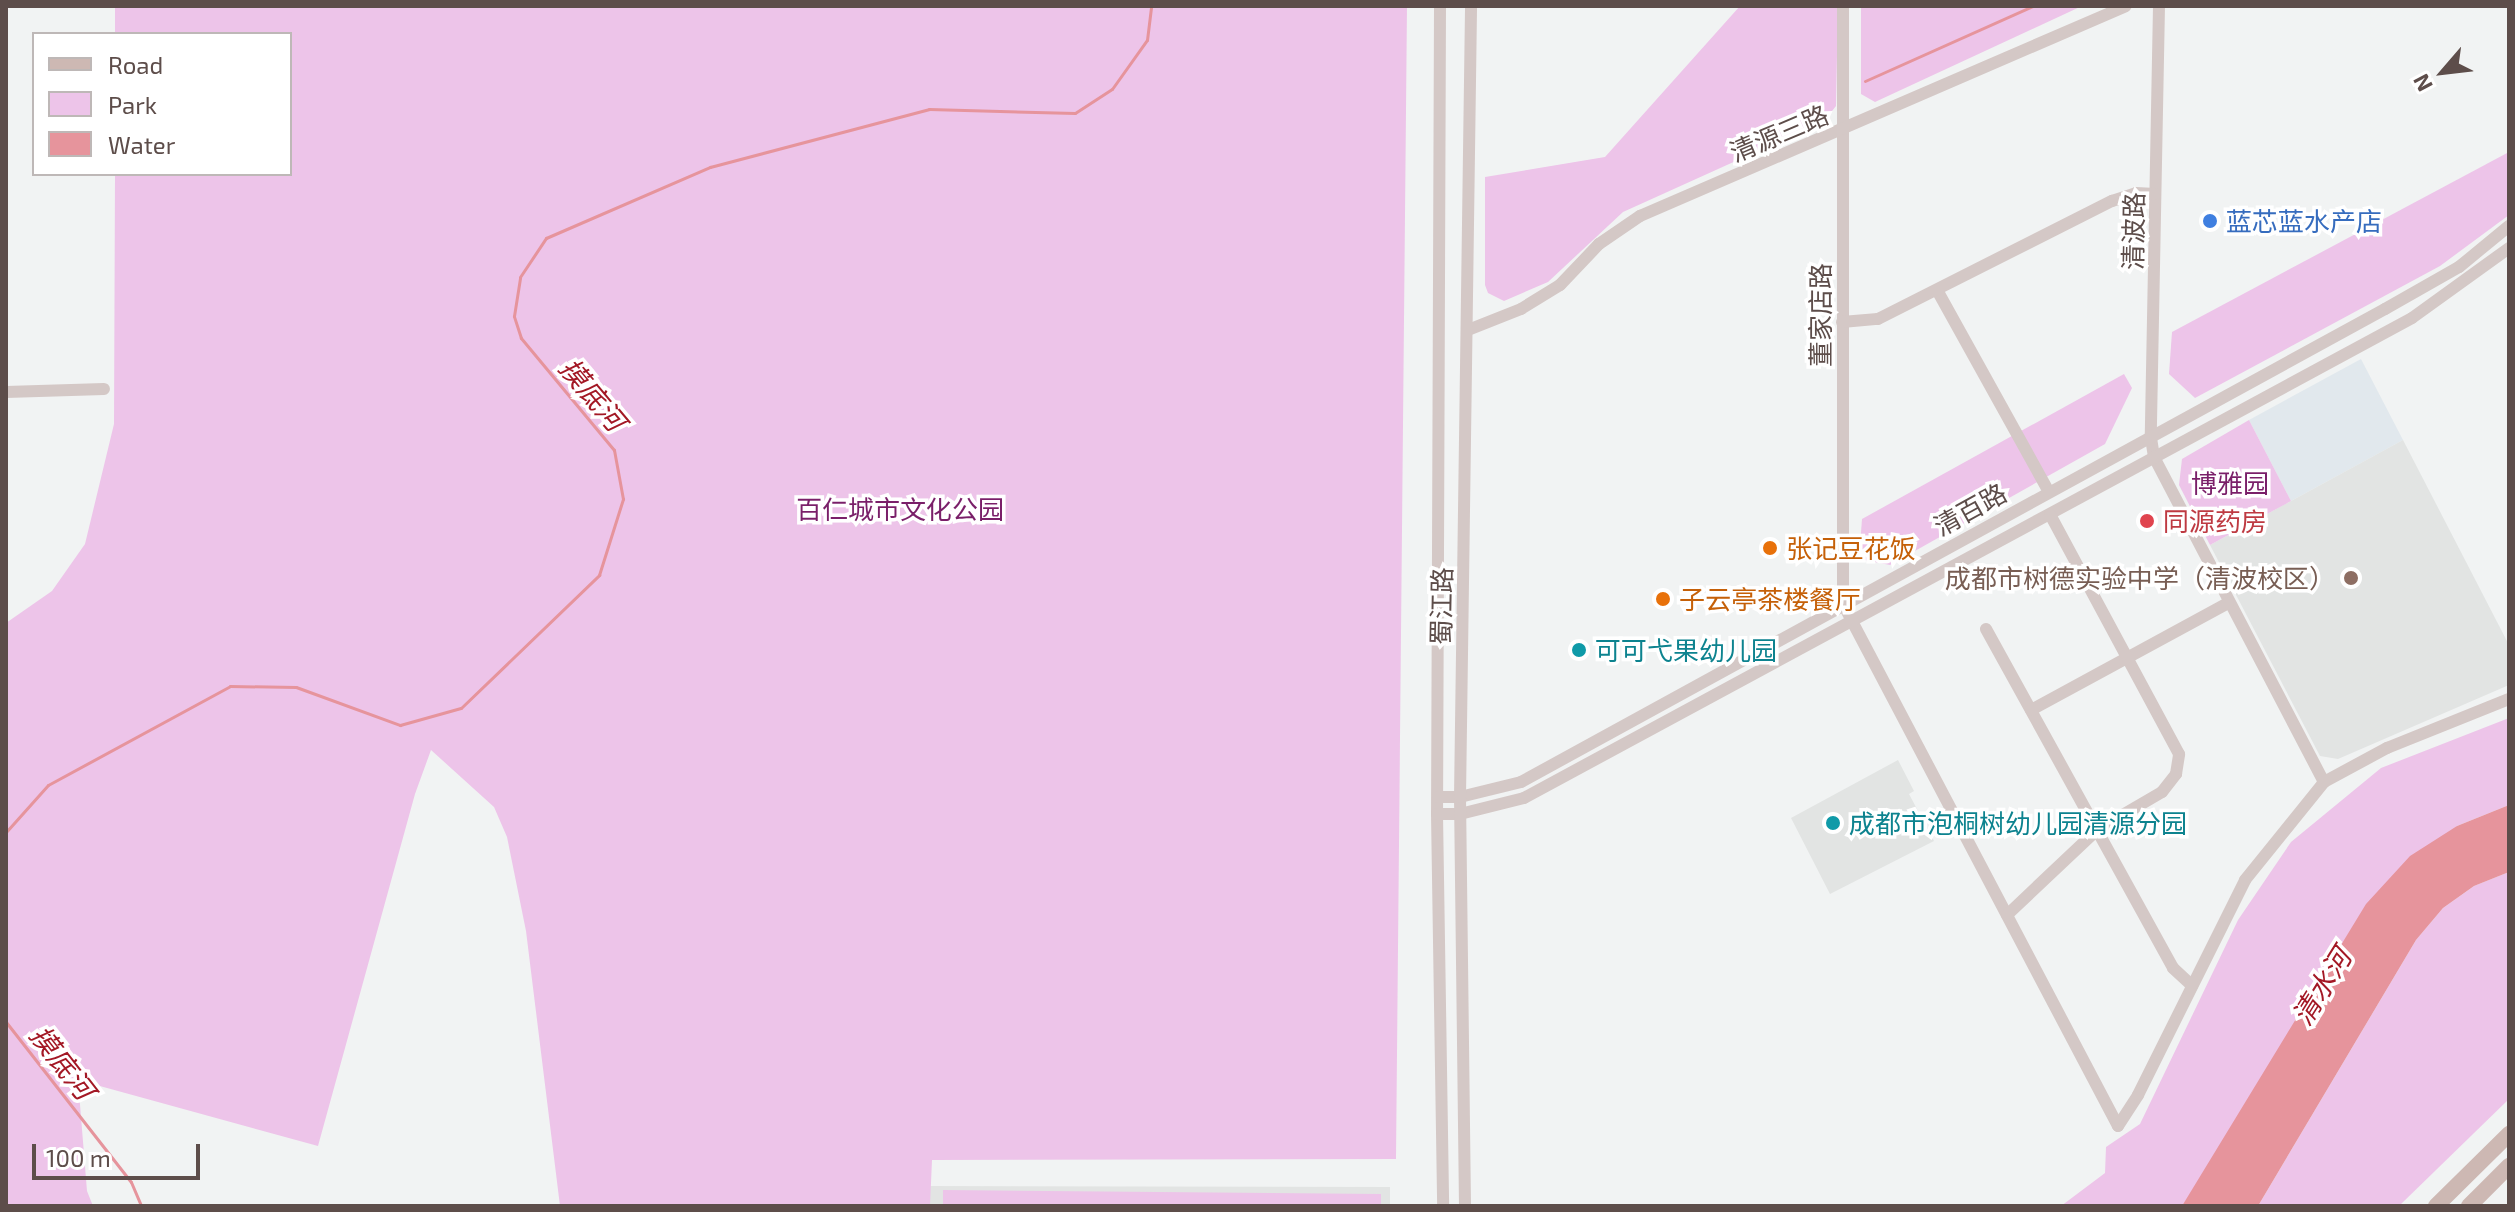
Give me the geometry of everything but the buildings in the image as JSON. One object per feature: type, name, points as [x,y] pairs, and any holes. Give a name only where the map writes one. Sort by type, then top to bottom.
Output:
[{"type":"main road","points":[[2436,1206],[2509,1134]]},
{"type":"main road","points":[[2469,1206],[2509,1166]]},
{"type":"street","name":"蜀江路","points":[[1440,6],[1437,814],[1443,1206]]},
{"type":"street","name":"蜀江路","points":[[1465,1206],[1460,797],[1471,6]]},
{"type":"street","name":"董家店路","points":[[1843,6],[1843,604],[2118,1126],[2138,1095],[2192,986]]},
{"type":"street","name":"清源三路","points":[[1468,330],[1521,309],[1560,285],[1599,244],[1640,216],[2126,6]]},
{"type":"street","name":"清波路","points":[[2159,6],[2151,438],[2154,457],[2324,782]]},
{"type":"street","points":[[1842,322],[1878,319],[2112,201],[2136,193],[2155,194]]},
{"type":"street","name":"清百路","points":[[1438,797],[1460,797],[1521,782],[2459,267],[2509,226]]},
{"type":"street","name":"清百路","points":[[1437,814],[1460,814],[1524,798],[2412,318],[2509,248]]},
{"type":"street","points":[[1937,290],[2049,492]]},
{"type":"street","points":[[6,392],[104,389]]},
{"type":"street","points":[[2007,915],[2097,830],[2162,792],[2176,774],[2179,754],[2050,514]]},
{"type":"street","points":[[2031,710],[2228,603]]},
{"type":"street","points":[[1986,629],[2173,968],[2192,986],[2245,880],[2276,837],[2324,782],[2387,748],[2509,699]]},
{"type":"shaded area","points":[[2361,359],[2403,440],[2291,501],[2249,420]]},
{"type":"shaded area","name":"成都市树德实验中学（清波校区）","points":[[2403,440],[2509,645],[2509,685],[2338,759],[2320,756],[2210,545]]},
{"type":"shaded area","points":[[1898,760],[1914,791],[1909,794],[1934,841],[1830,894],[1791,818]]},
{"type":"shaded area","points":[[930,1186],[1390,1187],[1390,1206],[930,1206]]},
{"type":"green space","name":"百仁城市文化公园","points":[[115,6],[1407,6],[1396,1159],[932,1160],[930,1206],[560,1206],[526,931],[507,837],[494,807],[431,750],[415,794],[318,1146],[78,1080],[87,1191],[93,1206],[6,1206],[6,623],[52,591],[85,544],[114,424],[115,176],[292,176],[292,32],[115,32]]},
{"type":"green space","points":[[1740,6],[1838,6],[1836,106],[1824,121],[1623,212],[1548,282],[1504,301],[1488,293],[1485,285],[1485,177],[1605,157]]},
{"type":"green space","points":[[1861,6],[2082,6],[1875,102],[1861,94]]},
{"type":"green space","points":[[2509,152],[2509,215],[2440,266],[2195,398],[2169,374],[2172,332]]},
{"type":"green space","points":[[2124,374],[2132,388],[2105,444],[1890,565],[1859,559],[1862,519]]},
{"type":"green space","name":"博雅园","points":[[2249,420],[2291,501],[2210,545],[2179,485],[2182,459]]},
{"type":"green space","points":[[2509,718],[2509,805],[2457,826],[2182,1206],[2061,1206],[2105,1173],[2106,1147],[2140,1124],[2238,920],[2291,842],[2381,768]]},
{"type":"green space","points":[[2509,872],[2509,1099],[2399,1206],[2258,1206],[2416,940],[2443,908],[2474,886]]},
{"type":"green space","points":[[943,1190],[1381,1194],[1381,1206],[943,1206]]},
{"type":"water","name":"清水河","points":[[2509,805],[2509,872],[2474,886],[2443,908],[2416,940],[2258,1206],[2182,1206],[2366,904],[2410,856],[2457,826]]},
{"type":"waterway","name":"摸底河","points":[[6,832],[48,785],[230,686],[296,687],[400,725],[461,708],[599,575],[623,499],[614,450],[521,338],[514,316],[520,277],[546,238],[710,167],[929,109],[1075,113],[1112,89],[1147,40],[1151,6]]},
{"type":"waterway","points":[[1865,81],[2033,6]]},
{"type":"waterway","name":"摸底河","points":[[6,1022],[131,1182],[141,1206]]},
{"type":"place","name":"蓝芯蓝水产店","points":[[2210,221]]},
{"type":"place","name":"同源药房","points":[[2147,521]]},
{"type":"place","name":"张记豆花饭","points":[[1770,548]]},
{"type":"place","name":"成都市树德实验中学（清波校区）","points":[[2351,578]]},
{"type":"place","name":"子云亭茶楼餐厅","points":[[1663,599]]},
{"type":"place","name":"可可弋果幼儿园","points":[[1579,650]]},
{"type":"place","name":"成都市泡桐树幼儿园清源分园","points":[[1833,823]]}]
